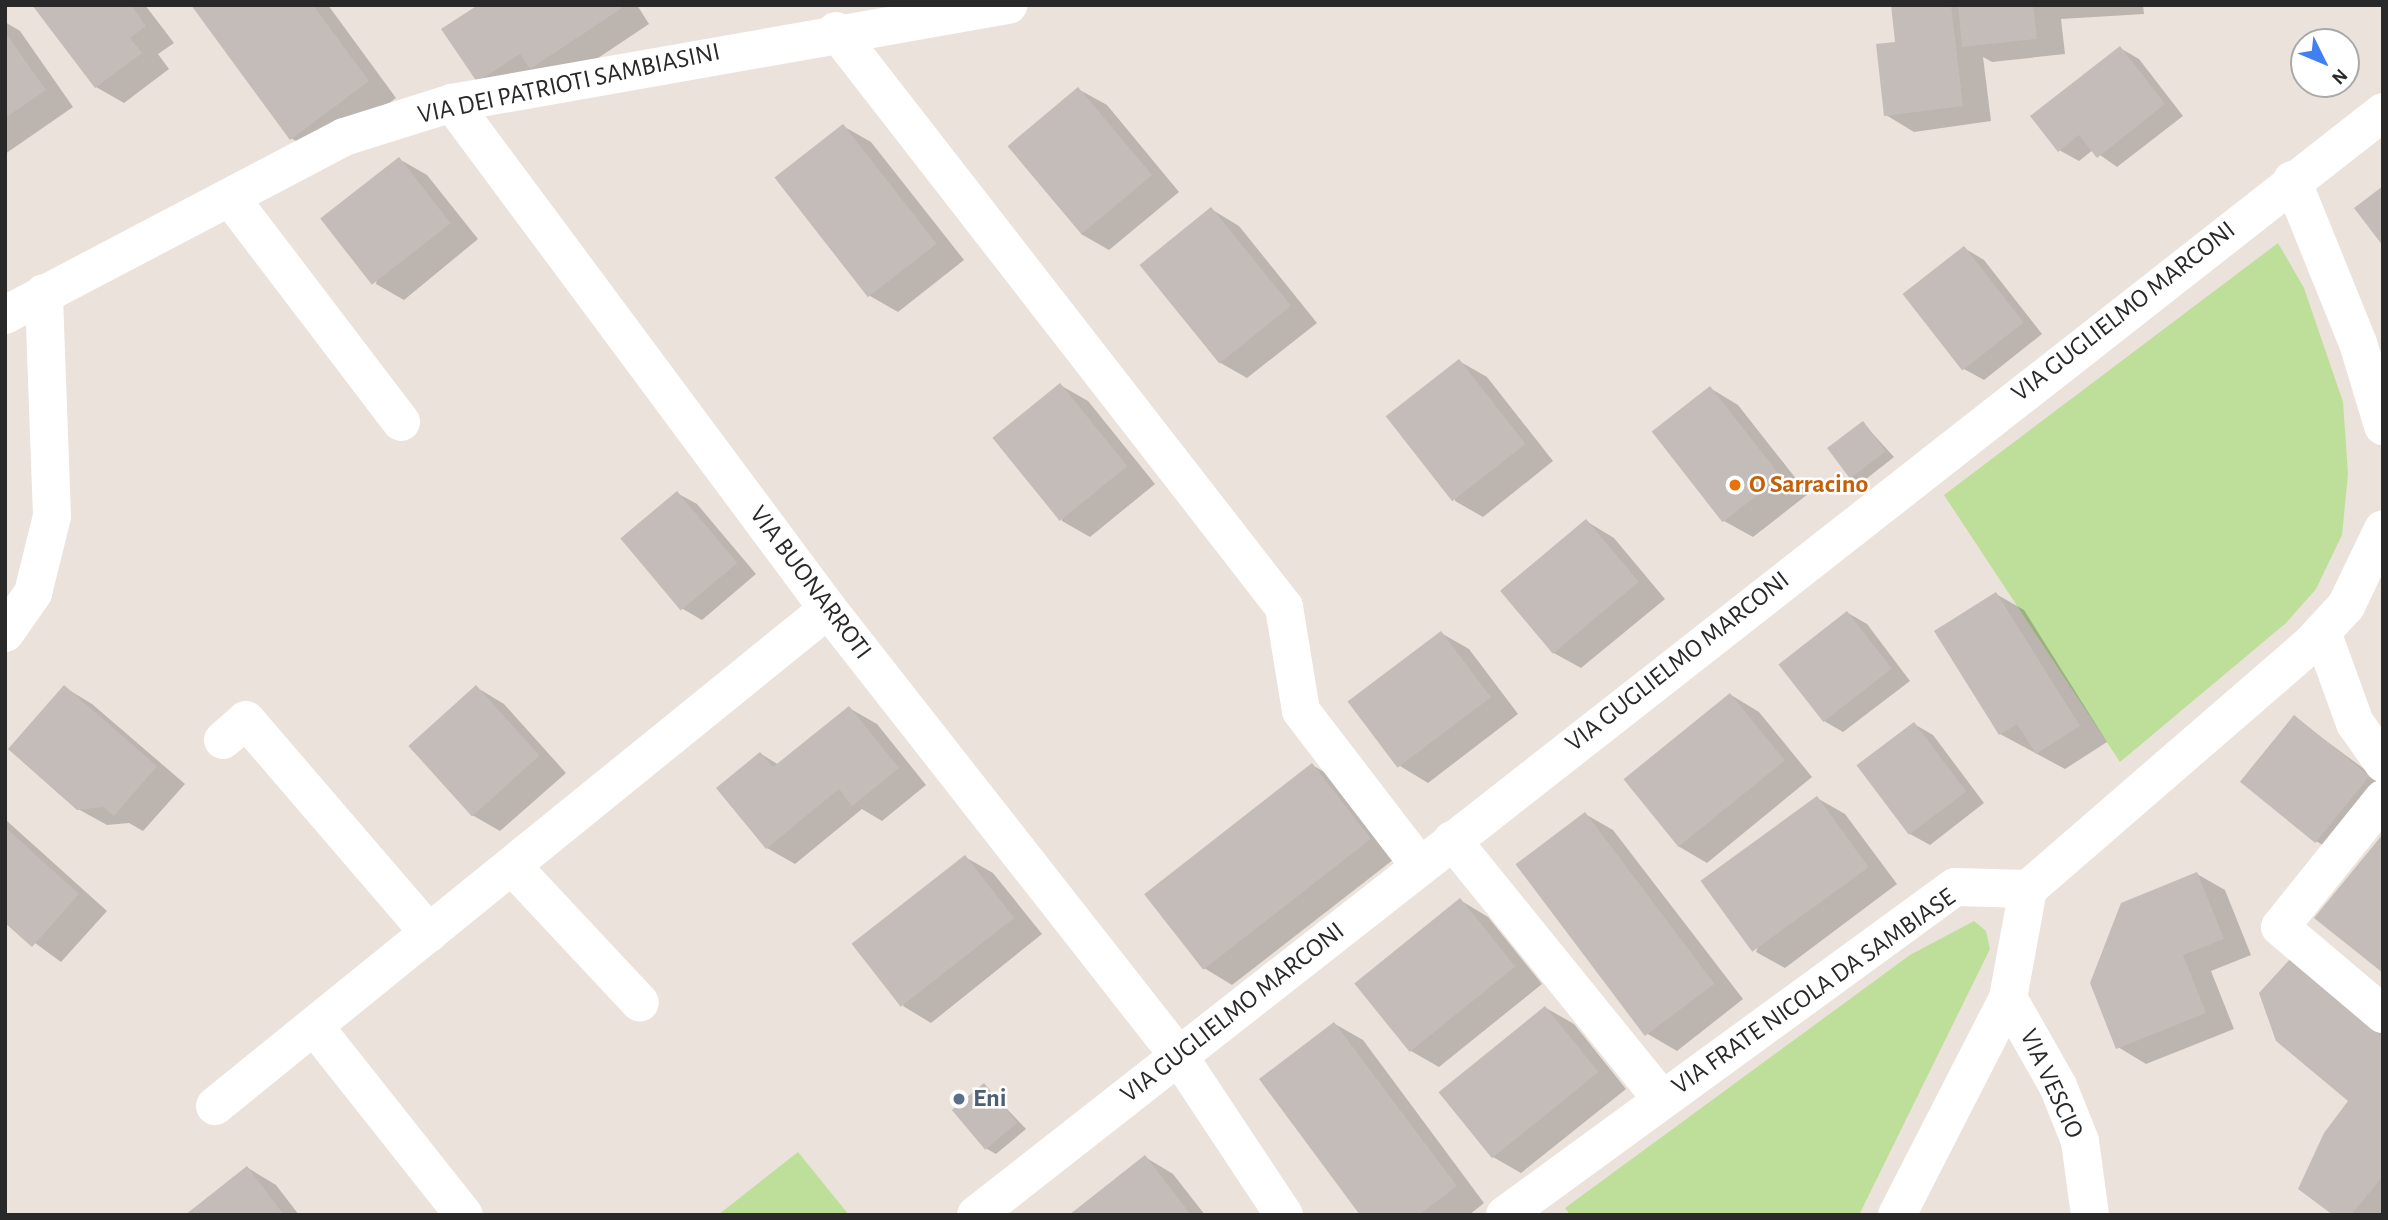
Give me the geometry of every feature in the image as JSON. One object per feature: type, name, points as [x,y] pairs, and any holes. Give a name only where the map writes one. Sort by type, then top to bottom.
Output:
[{"type":"street","name":"VIA DEI PATRIOTI SAMBIASINI","points":[[5,315],[232,200],[344,136],[452,103],[836,31],[1008,5]]},
{"type":"street","points":[[836,31],[1284,607],[1301,711],[1420,866]]},
{"type":"street","name":"VIA BUONARROTI","points":[[452,103],[828,609],[1178,1055],[1284,1215]]},
{"type":"street","name":"VIA GUGLIELMO MARCONI","points":[[976,1215],[2292,180],[2383,112]]},
{"type":"street","points":[[2292,180],[2358,343],[2383,426]]},
{"type":"street","points":[[232,200],[401,422]]},
{"type":"street","points":[[5,633],[33,593],[52,516],[44,293]]},
{"type":"street","points":[[1897,1215],[2008,998],[2028,889],[2322,632],[2346,606],[2378,550]]},
{"type":"street","points":[[215,1106],[828,609]]},
{"type":"street","points":[[2322,632],[2355,723],[2383,764]]},
{"type":"street","points":[[223,740],[246,720],[429,933]]},
{"type":"street","points":[[2383,799],[2280,927],[2383,1014]]},
{"type":"street","points":[[1452,840],[1662,1099]]},
{"type":"street","points":[[512,866],[640,1003]]},
{"type":"street","name":"VIA FRATE NICOLA DA SAMBIASE","points":[[1505,1215],[1955,887],[2028,889]]},
{"type":"street","name":"VIA VESCIO","points":[[2008,998],[2058,1086],[2080,1141],[2090,1215]]},
{"type":"street","points":[[314,1026],[464,1215]]},
{"type":"green space","points":[[2278,243],[2304,288],[2343,402],[2348,474],[2342,535],[2316,589],[2286,623],[2120,762],[1944,495]]},
{"type":"green space","points":[[1974,921],[1986,931],[1990,949],[1859,1215],[1570,1215],[1565,1208],[1910,955]]},
{"type":"green space","points":[[798,1152],[849,1215],[718,1215]]},
{"type":"building","points":[[32,5],[131,5],[146,26],[130,38],[142,53],[95,88]]},
{"type":"building","points":[[191,5],[313,5],[369,81],[290,140]]},
{"type":"building","points":[[478,5],[621,5],[622,8],[530,69],[520,54],[477,82],[441,29]]},
{"type":"building","points":[[1891,5],[1951,5],[1963,106],[1884,116],[1876,44],[1895,42]]},
{"type":"building","points":[[1958,5],[2033,5],[2037,39],[1962,47]]},
{"type":"building","points":[[5,32],[46,90],[5,118]]},
{"type":"building","points":[[2120,46],[2165,104],[2097,158],[2079,135],[2058,152],[2030,116]]},
{"type":"building","points":[[1078,87],[1152,175],[1081,234],[1008,146]]},
{"type":"building","points":[[843,124],[937,244],[868,297],[774,178]]},
{"type":"building","points":[[399,157],[451,223],[372,285],[320,219]]},
{"type":"building","points":[[2383,186],[2383,246],[2354,208]]},
{"type":"building","points":[[1211,207],[1291,306],[1219,364],[1140,265]]},
{"type":"building","points":[[1964,246],[2024,322],[1962,370],[1903,294]]},
{"type":"building","points":[[1459,359],[1525,444],[1452,501],[1386,416]]},
{"type":"building","points":[[1060,383],[1127,466],[1060,521],[992,438]]},
{"type":"building","points":[[1710,386],[1781,477],[1722,522],[1652,432]]},
{"type":"building","points":[[1863,421],[1886,451],[1850,478],[1827,448]]},
{"type":"building","points":[[677,491],[737,563],[681,611],[620,539]]},
{"type":"building","points":[[1586,519],[1639,582],[1553,654],[1500,591]]},
{"type":"building","points":[[1996,592],[2080,726],[2036,754],[2017,724],[1999,735],[1934,631]]},
{"type":"building","points":[[1847,611],[1892,669],[1823,722],[1778,665]]},
{"type":"building","points":[[1441,631],[1491,697],[1398,768],[1348,701]]},
{"type":"building","points":[[64,685],[157,766],[114,816],[103,807],[77,810],[8,749]]},
{"type":"building","points":[[476,685],[540,756],[472,816],[408,746]]},
{"type":"building","points":[[1730,693],[1785,761],[1678,847],[1624,779]]},
{"type":"building","points":[[849,706],[899,768],[852,806],[839,789],[766,849],[716,788],[760,752],[773,767]]},
{"type":"building","points":[[2294,715],[2369,776],[2315,843],[2240,782]]},
{"type":"building","points":[[1914,722],[1966,791],[1909,835],[1856,765]]},
{"type":"building","points":[[1312,763],[1371,839],[1203,970],[1144,894]]},
{"type":"building","points":[[1817,796],[1869,867],[1752,952],[1701,881]]},
{"type":"building","points":[[1585,812],[1714,984],[1645,1036],[1516,864]]},
{"type":"building","points":[[5,827],[79,894],[32,947],[5,923]]},
{"type":"building","points":[[2383,834],[2383,973],[2314,918]]},
{"type":"building","points":[[965,855],[1014,918],[901,1007],[852,944]]},
{"type":"building","points":[[2197,872],[2224,939],[2183,955],[2206,1013],[2116,1049],[2090,983],[2121,903]]},
{"type":"building","points":[[1460,898],[1515,966],[1410,1052],[1354,984]]},
{"type":"building","points":[[2290,959],[2383,1037],[2383,1176],[2351,1215],[2333,1215],[2298,1189],[2324,1133],[2348,1101],[2276,1041],[2259,993]]},
{"type":"building","points":[[1545,1006],[1598,1072],[1492,1158],[1439,1092]]},
{"type":"building","points":[[1334,1022],[1457,1186],[1419,1215],[1360,1215],[1259,1079]]},
{"type":"building","points":[[984,1083],[1017,1123],[985,1150],[952,1110]]},
{"type":"building","points":[[1145,1155],[1191,1215],[1069,1215]]},
{"type":"building","points":[[247,1166],[284,1215],[185,1215]]},
{"type":"place","name":"O Sarracino","points":[[1735,485]]},
{"type":"place","name":"Eni","points":[[959,1099]]}]
